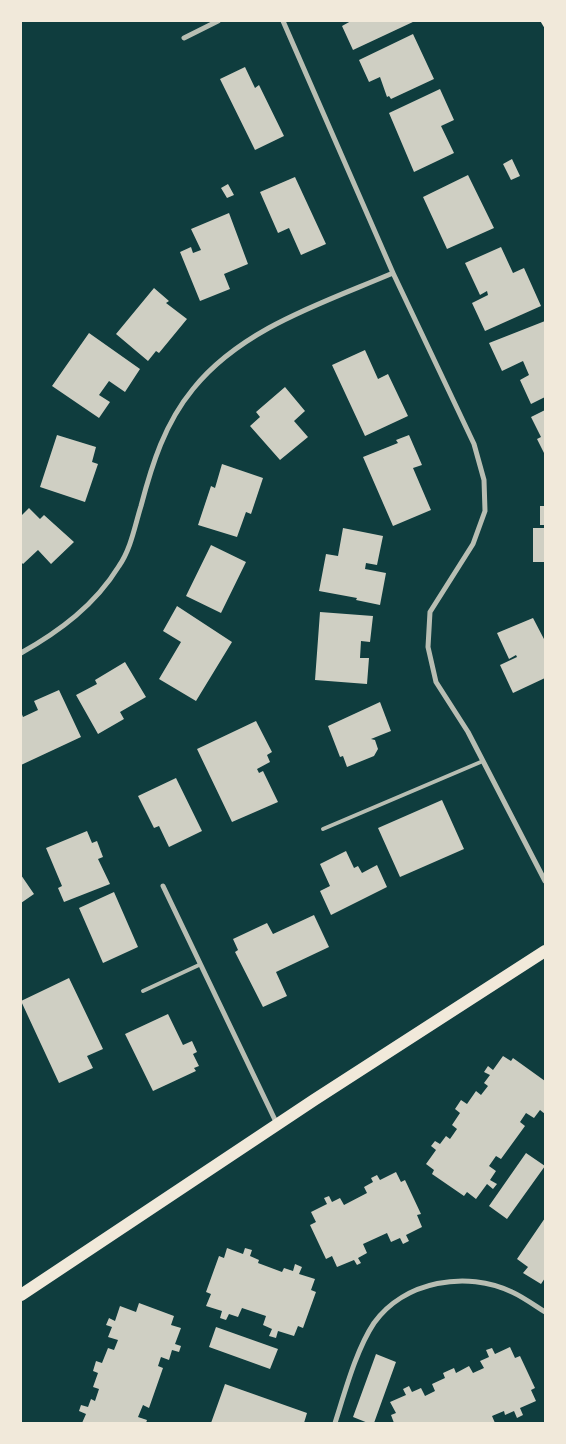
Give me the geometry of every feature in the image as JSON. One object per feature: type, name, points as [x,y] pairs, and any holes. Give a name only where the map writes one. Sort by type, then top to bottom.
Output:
[{"type":"main road","points":[[21,1295],[277,1124],[545,951]]},
{"type":"street","points":[[184,38],[218,21]]},
{"type":"street","points":[[283,21],[393,273],[474,444],[484,480],[486,511],[473,544],[430,612],[428,647],[436,682],[468,732],[545,881]]},
{"type":"street","points":[[21,653],[49,637],[77,617],[120,565],[132,537],[152,466],[167,430],[192,390],[212,368],[243,344],[284,319],[393,273]]},
{"type":"street","points":[[163,886],[277,1124]]},
{"type":"street","points":[[335,1423],[364,1341],[374,1324],[394,1304],[425,1286],[458,1280],[491,1284],[512,1292],[545,1312]]},
{"type":"lane","points":[[323,829],[483,761]]},
{"type":"lane","points":[[144,991],[200,965]]},
{"type":"path","points":[[542,21],[545,26]]},
{"type":"building","points":[[351,21],[415,21],[353,50],[342,26]]},
{"type":"building","points":[[413,34],[434,79],[391,99],[389,96],[387,97],[380,77],[369,82],[359,60]]},
{"type":"building","points":[[245,67],[255,88],[259,85],[284,136],[255,150],[220,79]]},
{"type":"building","points":[[440,89],[454,120],[441,126],[454,153],[414,172],[389,113]]},
{"type":"building","points":[[512,159],[520,176],[511,180],[503,164]]},
{"type":"building","points":[[468,175],[494,228],[447,249],[423,197]]},
{"type":"building","points":[[295,177],[326,244],[301,255],[289,228],[278,233],[260,192]]},
{"type":"building","points":[[228,184],[234,195],[227,198],[221,188]]},
{"type":"building","points":[[229,213],[248,264],[224,274],[230,289],[200,301],[180,252],[191,247],[193,253],[201,250],[191,229]]},
{"type":"building","points":[[501,247],[513,273],[524,268],[541,306],[485,331],[472,303],[488,295],[487,291],[480,295],[465,263]]},
{"type":"building","points":[[154,288],[169,301],[166,303],[187,319],[159,353],[156,351],[148,361],[116,334]]},
{"type":"building","points":[[545,321],[545,397],[531,404],[520,380],[529,375],[523,361],[502,371],[489,343]]},
{"type":"building","points":[[89,333],[140,369],[125,392],[109,381],[99,395],[110,402],[99,418],[52,386]]},
{"type":"building","points":[[365,350],[378,379],[388,374],[408,416],[365,436],[332,365]]},
{"type":"building","points":[[285,387],[305,411],[294,421],[308,437],[280,460],[250,426],[260,417],[256,412]]},
{"type":"building","points":[[545,410],[545,455],[537,439],[541,437],[531,417]]},
{"type":"building","points":[[57,435],[96,447],[92,462],[98,464],[85,502],[40,487]]},
{"type":"building","points":[[409,435],[422,465],[413,468],[431,510],[393,526],[363,457],[398,443],[396,440]]},
{"type":"building","points":[[222,464],[263,478],[251,514],[246,512],[237,537],[198,525],[211,486],[215,488]]},
{"type":"building","points":[[540,506],[545,506],[545,525],[540,525]]},
{"type":"building","points":[[29,508],[40,519],[44,515],[74,542],[51,564],[38,550],[23,564],[21,562],[21,516]]},
{"type":"building","points":[[343,528],[383,536],[377,565],[366,563],[365,569],[386,573],[380,605],[356,600],[357,598],[319,591],[326,554],[338,556]]},
{"type":"building","points":[[533,528],[545,528],[545,562],[533,562]]},
{"type":"building","points":[[211,545],[246,562],[221,613],[186,596]]},
{"type":"building","points":[[177,606],[232,642],[196,701],[159,679],[181,642],[163,631]]},
{"type":"building","points":[[320,612],[373,616],[370,642],[361,641],[360,658],[369,658],[367,684],[315,680]]},
{"type":"building","points":[[533,618],[545,641],[545,678],[513,693],[500,665],[517,657],[516,655],[509,659],[497,633]]},
{"type":"building","points":[[125,662],[146,697],[120,712],[124,719],[98,734],[76,695],[97,684],[95,680]]},
{"type":"building","points":[[59,690],[81,737],[21,765],[21,712],[23,717],[38,710],[34,701]]},
{"type":"building","points":[[380,702],[391,731],[371,739],[375,740],[378,749],[374,756],[347,767],[343,756],[340,757],[328,726]]},
{"type":"building","points":[[256,721],[272,752],[267,755],[270,762],[257,769],[259,773],[263,771],[278,802],[232,822],[197,749]]},
{"type":"building","points":[[176,778],[202,831],[169,847],[159,826],[154,828],[138,796]]},
{"type":"building","points":[[442,800],[464,849],[400,877],[378,828]]},
{"type":"building","points":[[87,831],[92,843],[97,841],[103,857],[98,859],[110,884],[64,902],[58,888],[62,886],[46,848]]},
{"type":"building","points":[[346,851],[354,868],[358,866],[362,873],[377,865],[387,887],[331,915],[320,891],[330,886],[320,864]]},
{"type":"building","points":[[21,875],[34,894],[21,903]]},
{"type":"building","points":[[114,892],[138,947],[103,963],[79,908]]},
{"type":"building","points":[[314,915],[329,947],[276,972],[287,996],[263,1007],[235,952],[238,950],[233,939],[267,923],[273,934]]},
{"type":"building","points":[[69,978],[103,1049],[87,1056],[93,1068],[59,1083],[21,1001]]},
{"type":"building","points":[[168,1014],[183,1045],[192,1041],[197,1052],[193,1054],[199,1066],[194,1068],[196,1071],[153,1091],[125,1034]]},
{"type":"building","points":[[503,1056],[511,1061],[513,1058],[545,1081],[545,1114],[540,1110],[534,1118],[526,1113],[520,1122],[525,1126],[501,1159],[496,1156],[489,1166],[496,1171],[490,1180],[497,1184],[493,1189],[487,1184],[476,1199],[467,1192],[464,1196],[432,1174],[434,1170],[426,1164],[436,1150],[431,1146],[435,1141],[440,1144],[446,1136],[450,1139],[457,1129],[452,1125],[460,1113],[455,1109],[461,1100],[467,1104],[476,1091],[481,1095],[488,1086],[484,1083],[490,1075],[484,1072],[488,1066],[493,1070]]},
{"type":"building","points":[[526,1153],[545,1166],[507,1219],[489,1206]]},
{"type":"building","points":[[396,1172],[401,1182],[405,1180],[421,1214],[417,1215],[422,1227],[406,1235],[409,1241],[403,1244],[400,1238],[391,1242],[387,1233],[363,1244],[367,1253],[358,1258],[361,1263],[357,1265],[354,1260],[337,1267],[332,1256],[326,1259],[310,1225],[316,1222],[311,1212],[327,1204],[324,1198],[329,1196],[332,1202],[340,1198],[344,1205],[367,1193],[364,1187],[373,1182],[371,1178],[377,1175],[380,1180]]},
{"type":"building","points":[[545,1218],[545,1278],[541,1284],[523,1273],[528,1267],[517,1259]]},
{"type":"building","points":[[227,1248],[243,1254],[245,1248],[252,1250],[250,1256],[259,1260],[258,1263],[282,1272],[284,1268],[293,1271],[295,1264],[302,1267],[299,1274],[315,1279],[311,1290],[316,1292],[303,1328],[298,1326],[294,1336],[278,1331],[276,1338],[269,1336],[272,1329],[263,1325],[266,1316],[242,1308],[238,1317],[229,1314],[226,1320],[220,1318],[222,1311],[206,1306],[211,1294],[206,1292],[219,1256],[224,1258]]},
{"type":"building","points":[[139,1303],[174,1316],[171,1325],[181,1328],[175,1344],[181,1346],[179,1352],[172,1350],[169,1360],[161,1357],[158,1366],[163,1368],[149,1408],[143,1405],[138,1417],[147,1420],[146,1423],[82,1423],[86,1414],[79,1411],[81,1405],[88,1407],[91,1399],[95,1401],[99,1389],[93,1387],[98,1373],[93,1371],[96,1361],[102,1363],[108,1348],[114,1350],[118,1340],[108,1337],[112,1327],[106,1325],[109,1318],[115,1321],[120,1306],[136,1312]]},
{"type":"building","points":[[216,1327],[278,1349],[270,1369],[209,1347]]},
{"type":"building","points":[[510,1347],[515,1358],[520,1356],[535,1388],[531,1390],[536,1401],[520,1408],[523,1415],[517,1418],[514,1411],[505,1415],[504,1411],[492,1416],[495,1423],[394,1423],[391,1415],[396,1413],[390,1402],[406,1395],[403,1389],[409,1386],[412,1392],[421,1388],[425,1396],[435,1391],[432,1384],[445,1378],[443,1373],[454,1368],[456,1373],[469,1366],[473,1373],[484,1368],[480,1361],[489,1357],[486,1350],[492,1348],[495,1354]]},
{"type":"building","points":[[376,1354],[396,1362],[374,1423],[368,1423],[353,1417]]},
{"type":"building","points":[[225,1384],[307,1413],[304,1423],[211,1423]]}]
